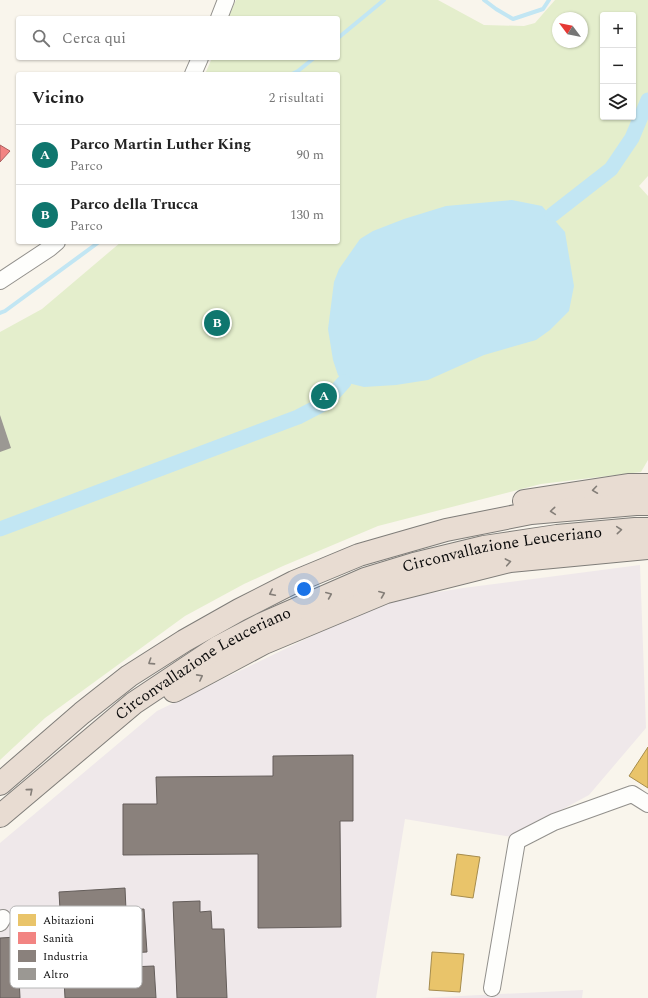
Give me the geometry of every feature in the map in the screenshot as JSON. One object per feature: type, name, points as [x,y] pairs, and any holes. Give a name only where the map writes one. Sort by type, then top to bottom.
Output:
[{"type":"highway","points":[[359,555],[395,532],[523,501],[628,485],[648,485]]},
{"type":"highway","name":"Circonvallazione Leuceriano","points":[[0,784],[82,713],[130,676],[184,641],[239,610],[294,582],[359,555],[446,530],[531,513],[648,504]]},
{"type":"highway","name":"Circonvallazione Leuceriano","points":[[0,816],[93,736],[134,703],[218,647],[262,624],[365,579],[414,564],[484,547],[558,536],[648,529]]},
{"type":"highway","points":[[93,736],[128,724],[181,687],[264,643],[386,592],[510,561],[648,548]]},
{"type":"street","points":[[220,16],[226,0]]},
{"type":"street","points":[[186,72],[198,60]]},
{"type":"street","points":[[0,281],[55,244]]},
{"type":"street","points":[[492,988],[517,841],[554,822],[632,794],[648,804]]},
{"type":"shaded area","points":[[640,565],[646,728],[589,795],[511,837],[405,819],[376,998],[0,998],[0,843],[157,711],[384,601],[463,588]]},
{"type":"shaded area","points":[[583,990],[582,998],[420,998]]},
{"type":"green space","points":[[236,0],[438,0],[484,25],[524,26],[535,23],[555,0],[648,0],[648,176],[639,186],[648,196],[648,460],[641,472],[541,484],[378,526],[244,584],[185,616],[45,718],[0,760],[0,332],[42,309],[119,244],[340,244],[340,72],[206,72],[211,60],[340,60],[340,16],[229,16]]},
{"type":"water","points":[[512,200],[542,206],[565,232],[574,286],[569,311],[550,330],[536,340],[484,355],[428,380],[396,385],[364,387],[344,382],[338,375],[333,360],[328,329],[334,282],[339,269],[360,239],[373,231],[404,219],[446,206]]},
{"type":"building: Abitazioni","points":[[648,747],[648,788],[629,776]]},
{"type":"building: Abitazioni","points":[[457,854],[480,857],[473,898],[451,895]]},
{"type":"building: Abitazioni","points":[[432,952],[464,954],[460,992],[429,990]]},
{"type":"building: Sanità","points":[[0,145],[10,151],[0,162]]},
{"type":"building: Industria","points":[[353,755],[353,821],[340,821],[341,927],[258,928],[258,854],[123,855],[123,804],[157,804],[156,777],[273,776],[273,756]]},
{"type":"building: Industria","points":[[125,888],[126,906],[60,906],[59,892]]},
{"type":"building: Industria","points":[[200,901],[200,912],[211,911],[212,929],[224,929],[227,998],[177,998],[173,902]]},
{"type":"building: Industria","points":[[142,909],[144,909],[147,952],[142,952]]},
{"type":"building: Industria","points":[[10,937],[10,988],[20,988],[20,998],[0,998],[0,938]]},
{"type":"building: Industria","points":[[142,966],[154,966],[156,998],[65,998],[64,988],[142,988]]},
{"type":"building: Altro","points":[[0,415],[11,448],[0,452]]},
{"type":"waterway","points":[[340,36],[384,0]]},
{"type":"waterway","points":[[484,0],[513,19],[543,9],[549,0]]},
{"type":"waterway","points":[[296,72],[312,60]]},
{"type":"waterway","points":[[552,215],[611,169],[632,138],[648,100]]},
{"type":"waterway","points":[[0,313],[5,311],[96,244]]},
{"type":"waterway","points":[[0,529],[298,417],[325,403],[344,382]]},
{"type":"place","name":"Parco della Trucca","points":[[217,323]]},
{"type":"place","name":"Parco Martin Luther King","points":[[324,396]]}]
